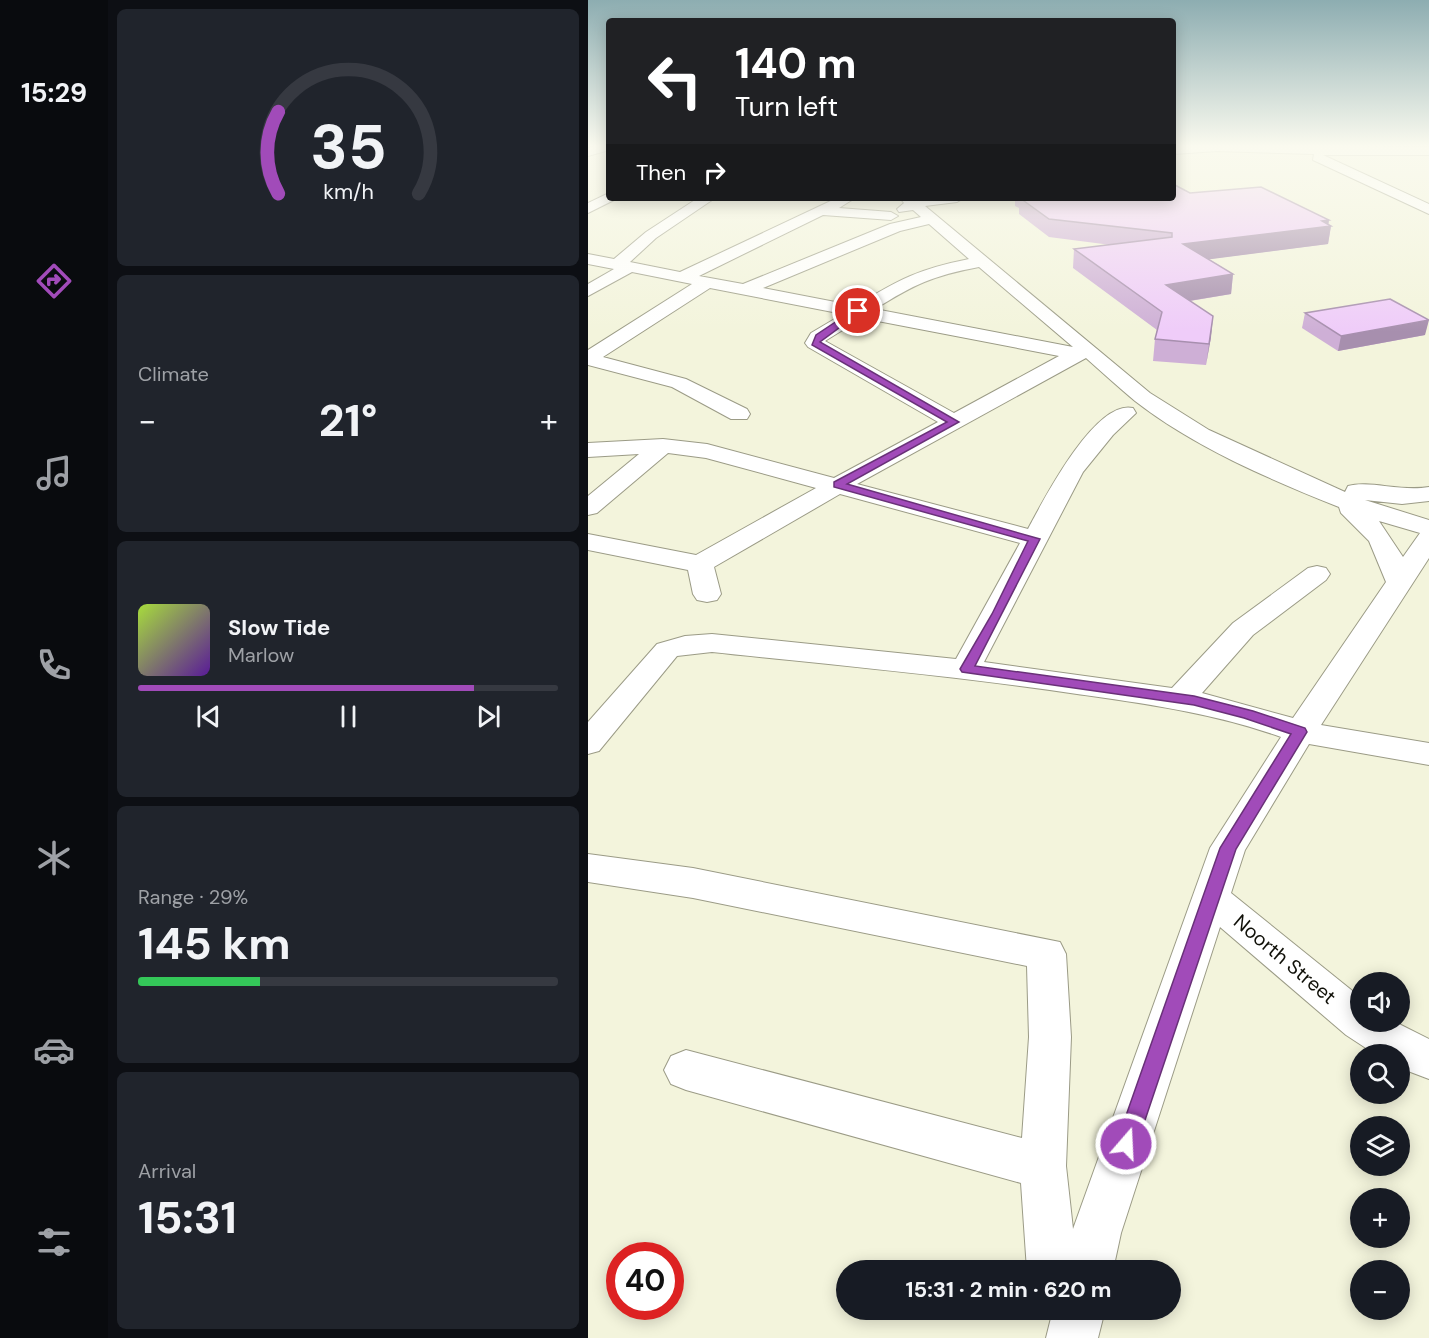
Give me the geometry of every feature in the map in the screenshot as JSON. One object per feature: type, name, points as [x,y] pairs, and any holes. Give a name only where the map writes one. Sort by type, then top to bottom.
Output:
[{"type":"street","points":[[588,291],[623,266],[651,235],[693,207]]},
{"type":"street","points":[[683,278],[826,207]]},
{"type":"street","points":[[820,210],[893,222],[917,207]]},
{"type":"street","points":[[746,289],[893,222],[917,207]]},
{"type":"street","points":[[927,207],[1083,353],[1143,397],[1201,435],[1239,456],[1347,494],[1429,528]]},
{"type":"street","points":[[927,207],[1172,396],[1262,452],[1347,494],[1429,517]]},
{"type":"street","points":[[588,259],[1083,353]]},
{"type":"street","points":[[954,422],[815,343],[819,337],[858,311],[912,279],[937,270],[983,261]]},
{"type":"street","points":[[588,358],[708,282]]},
{"type":"street","points":[[588,542],[700,564],[838,485],[1083,353]]},
{"type":"street","points":[[588,358],[679,383],[739,414]]},
{"type":"street","points":[[966,669],[998,614],[1034,539],[1072,470],[1105,430],[1125,413]]},
{"type":"street","points":[[588,450],[663,446],[707,451],[1034,539]]},
{"type":"street","points":[[588,508],[663,446]]},
{"type":"street","points":[[1347,494],[1389,497],[1417,497],[1429,494]]},
{"type":"street","points":[[1347,494],[1374,528],[1388,551],[1400,583]]},
{"type":"street","points":[[1090,1260],[1096,1233],[1228,848],[1300,732],[1429,538]]},
{"type":"street","points":[[700,564],[707,594]]},
{"type":"street","points":[[1179,699],[1243,629],[1317,574]]},
{"type":"street","points":[[589,740],[656,659],[667,650],[685,645],[712,643],[966,669],[1179,699],[1248,714],[1300,732],[1429,754]]},
{"type":"street","points":[[588,868],[693,883],[1046,954],[1050,1037],[1043,1166],[1051,1260]]},
{"type":"street","name":"Noorth Street","points":[[1210,897],[1350,1012]]},
{"type":"street","name":"Noorth Street","points":[[1377,1032],[1405,1051],[1429,1059]]},
{"type":"street","points":[[686,1070],[1043,1166]]},
{"type":"street","points":[[1057,1320],[1058,1338]]},
{"type":"street","points":[[1072,1338],[1076,1320]]},
{"type":"building","points":[[1033,207],[1303,207],[1329,220],[1322,221],[1331,226],[1183,244],[1233,274],[1166,285],[1213,316],[1209,344],[1155,339],[1162,312],[1074,249],[1172,237],[1172,233],[1049,219]]},
{"type":"building","points":[[1390,299],[1429,320],[1341,336],[1305,313]]},
{"type":"route","points":[[858,311],[819,337],[815,343],[820,348],[954,422],[838,485],[1034,539],[998,614],[966,669],[1194,701],[1248,714],[1300,732],[1228,848],[1126,1144]]}]
